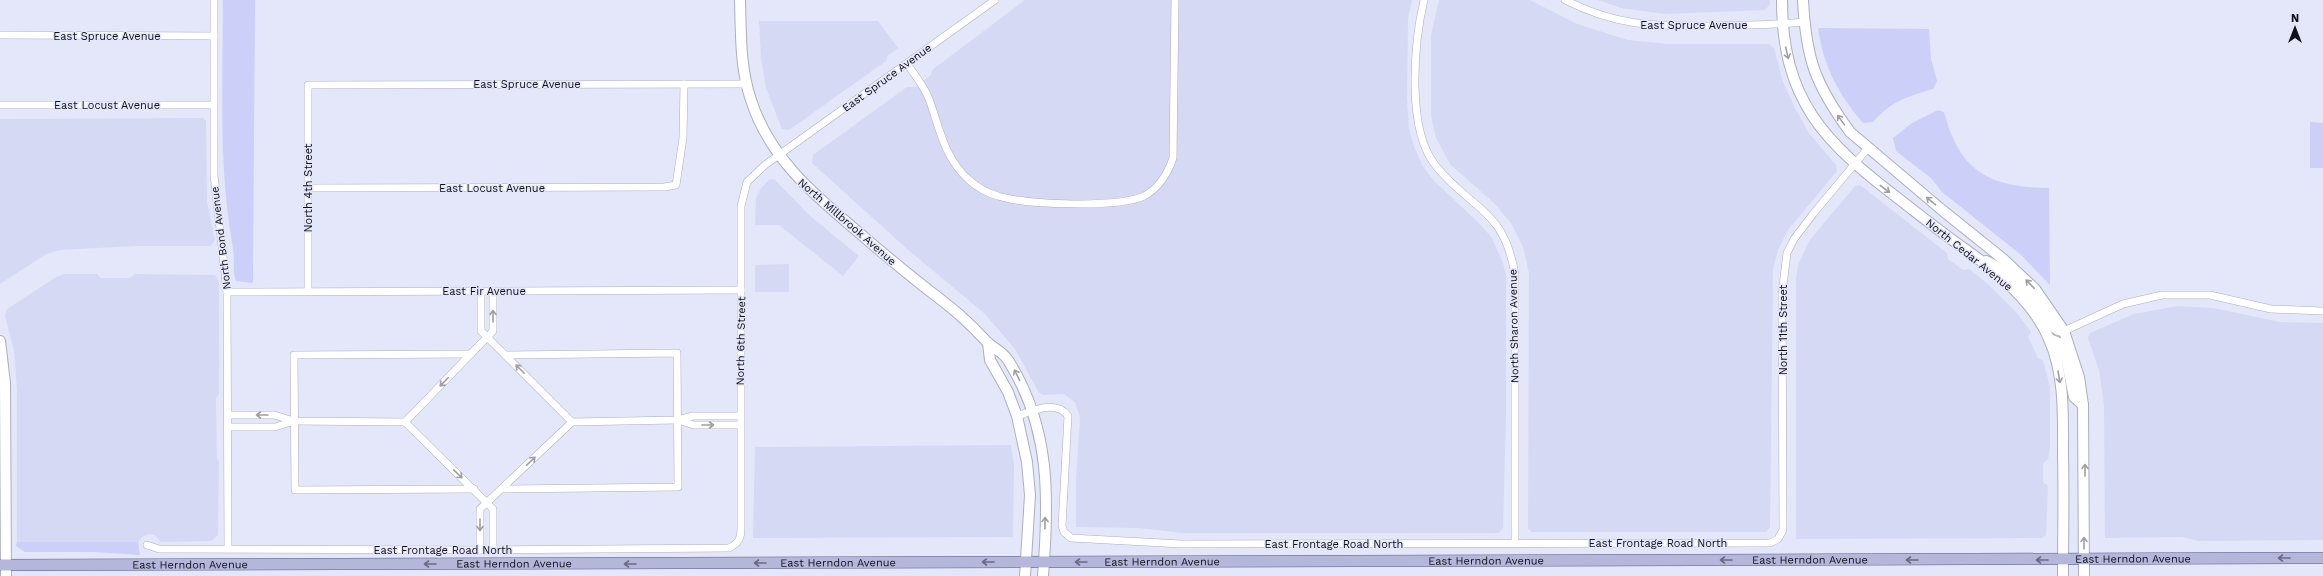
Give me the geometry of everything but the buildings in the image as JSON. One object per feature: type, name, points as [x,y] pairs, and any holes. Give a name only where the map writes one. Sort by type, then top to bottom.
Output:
[{"type":"main road","name":"North Millbrook Avenue","points":[[740,0],[741,45],[750,100],[760,123],[779,155],[810,192],[909,275],[963,316],[988,343],[1003,352],[1021,384],[1041,438],[1045,462],[1043,576]]},
{"type":"main road","name":"North Cedar Avenue","points":[[1782,0],[1787,55],[1802,97],[1822,130],[1854,165],[2000,276],[2023,300],[2043,326],[2056,361],[2063,414],[2064,576]]},
{"type":"main road","name":"North Cedar Avenue","points":[[1803,0],[1804,22],[1812,68],[1821,88],[1850,132],[2020,273],[2046,302],[2064,331],[2079,377],[2083,405],[2084,576]]},
{"type":"main road","points":[[1974,255],[2003,269],[2028,294],[2052,326],[2060,331],[2064,331]]},
{"type":"main road","points":[[2049,339],[2059,343],[2067,362],[2074,397],[2083,405]]},
{"type":"main road","points":[[0,341],[2,357],[4,569]]},
{"type":"main road","points":[[988,343],[990,360],[1008,392],[1017,416],[1029,478],[1026,576]]},
{"type":"main road","name":"East Herndon Avenue","points":[[4,569],[1027,562],[2323,558]]},
{"type":"street","name":"North Bond Avenue","points":[[214,0],[213,105],[215,188],[224,248],[227,292],[228,548]]},
{"type":"street","name":"East Spruce Avenue","points":[[779,155],[995,0]]},
{"type":"street","points":[[907,64],[925,90],[941,140],[950,157],[969,180],[984,190],[1006,198],[1034,203],[1127,202],[1145,195],[1154,189],[1167,174],[1173,158],[1174,0]]},
{"type":"street","name":"North Sharon Avenue","points":[[1424,0],[1419,24],[1417,48],[1417,122],[1422,142],[1435,166],[1490,216],[1504,234],[1511,254],[1515,274],[1515,543]]},
{"type":"street","name":"East Spruce Avenue","points":[[1565,0],[1603,17],[1647,26],[1783,24],[1804,22]]},
{"type":"street","name":"East Spruce Avenue","points":[[0,35],[214,36]]},
{"type":"street","name":"East Locust Avenue","points":[[308,188],[664,187],[676,185],[683,138],[684,84]]},
{"type":"street","name":"East Spruce Avenue","points":[[308,85],[747,84]]},
{"type":"street","name":"North 4th Street","points":[[308,85],[308,291]]},
{"type":"street","name":"East Locust Avenue","points":[[0,105],[213,105]]},
{"type":"street","name":"North 11th Street","points":[[1778,539],[1783,530],[1782,294],[1787,253],[1794,239],[1813,214],[1868,148]]},
{"type":"street","name":"North 6th Street","points":[[738,543],[741,537],[742,527],[740,416],[742,194],[753,174],[779,155]]},
{"type":"street","name":"East Fir Avenue","points":[[227,292],[741,290]]},
{"type":"street","points":[[481,291],[481,331],[572,422]]},
{"type":"street","points":[[405,422],[493,331],[493,291]]},
{"type":"street","points":[[2064,331],[2123,304],[2162,295],[2210,295],[2271,309],[2323,311]]},
{"type":"street","points":[[504,489],[678,487],[677,353],[506,355]]},
{"type":"street","points":[[471,354],[294,355],[295,490],[474,489]]},
{"type":"street","name":"East Frontage Road North","points":[[1017,416],[1054,406],[1061,409],[1068,416],[1062,526],[1064,532],[1071,538],[1181,544],[1770,543],[1778,539]]},
{"type":"street","points":[[228,415],[274,415],[294,421],[405,422],[493,509],[493,550]]},
{"type":"street","points":[[480,550],[480,509],[504,489],[572,422],[677,420],[693,416],[740,416]]},
{"type":"street","points":[[677,420],[694,425],[740,425]]},
{"type":"street","points":[[228,427],[275,427],[294,421]]},
{"type":"street","name":"East Frontage Road North","points":[[147,545],[159,549],[228,548],[493,550],[729,548],[738,543]]},
{"type":"shaded area","points":[[223,0],[255,0],[253,283],[236,281],[234,273],[234,252],[228,217],[222,125]]},
{"type":"shaded area","points":[[1025,0],[1412,0],[1408,19],[1407,98],[1409,129],[1414,146],[1422,165],[1434,181],[1479,223],[1492,238],[1503,263],[1506,276],[1506,416],[1503,528],[1499,533],[1183,533],[1139,528],[1076,527],[1076,480],[1080,417],[1075,402],[1064,394],[1044,395],[1039,393],[1015,349],[985,314],[906,248],[812,163],[813,155],[907,87],[915,87],[931,75],[932,70]]},
{"type":"shaded area","points":[[1439,0],[1530,0],[1577,24],[1628,40],[1668,44],[1769,44],[1774,48],[1783,82],[1794,106],[1809,133],[1836,165],[1837,171],[1788,230],[1778,250],[1773,269],[1770,528],[1766,532],[1532,532],[1528,529],[1529,273],[1523,247],[1511,223],[1495,204],[1450,164],[1436,138],[1431,116],[1431,35]]},
{"type":"shaded area","points":[[1598,0],[1770,0],[1770,4],[1765,10],[1665,14],[1621,8]]},
{"type":"shaded area","points":[[759,21],[878,21],[898,48],[887,56],[886,61],[789,130],[782,129],[766,88],[761,58]]},
{"type":"shaded area","points":[[1818,28],[1929,29],[1931,59],[1937,81],[1933,89],[1900,101],[1886,109],[1873,122],[1863,123],[1846,101],[1833,79],[1824,56]]},
{"type":"shaded area","points":[[1938,110],[1944,112],[1951,133],[1959,149],[1969,163],[1980,172],[1994,180],[2010,184],[2049,188],[2050,285],[2020,254],[1942,192],[1931,178],[1896,151],[1893,138],[1912,123]]},
{"type":"shaded area","points":[[203,118],[206,121],[207,202],[215,241],[210,246],[136,246],[60,250],[46,254],[0,284],[0,119]]},
{"type":"shaded area","points":[[2310,122],[2323,123],[2323,168],[2310,168]]},
{"type":"shaded area","points":[[770,179],[775,180],[809,215],[859,256],[843,276],[779,225],[755,225],[756,198],[761,188]]},
{"type":"shaded area","points":[[1860,185],[1947,253],[1948,259],[1963,270],[1969,269],[1988,284],[2017,313],[2031,332],[2028,337],[2038,358],[2043,360],[2050,387],[2050,446],[2048,459],[2043,463],[2043,482],[2048,486],[2046,535],[2042,538],[1796,539],[1796,279],[1798,265],[1809,241],[1855,186]]},
{"type":"shaded area","points":[[789,264],[789,292],[755,292],[755,265]]},
{"type":"shaded area","points":[[64,274],[97,274],[101,278],[130,278],[135,274],[215,275],[219,282],[219,394],[216,398],[217,459],[219,462],[218,535],[211,541],[161,542],[156,536],[150,534],[143,536],[138,542],[17,542],[17,389],[14,351],[5,316],[7,309],[56,277]]},
{"type":"shaded area","points":[[2178,306],[2213,308],[2280,322],[2323,323],[2323,540],[2198,541],[2182,537],[2105,538],[2104,405],[2099,370],[2088,338],[2090,333],[2134,314]]},
{"type":"shaded area","points":[[1011,445],[1014,465],[1013,537],[753,538],[755,447]]},
{"type":"shaded area","points":[[17,542],[138,542],[140,555],[93,552],[25,552],[16,546]]}]
